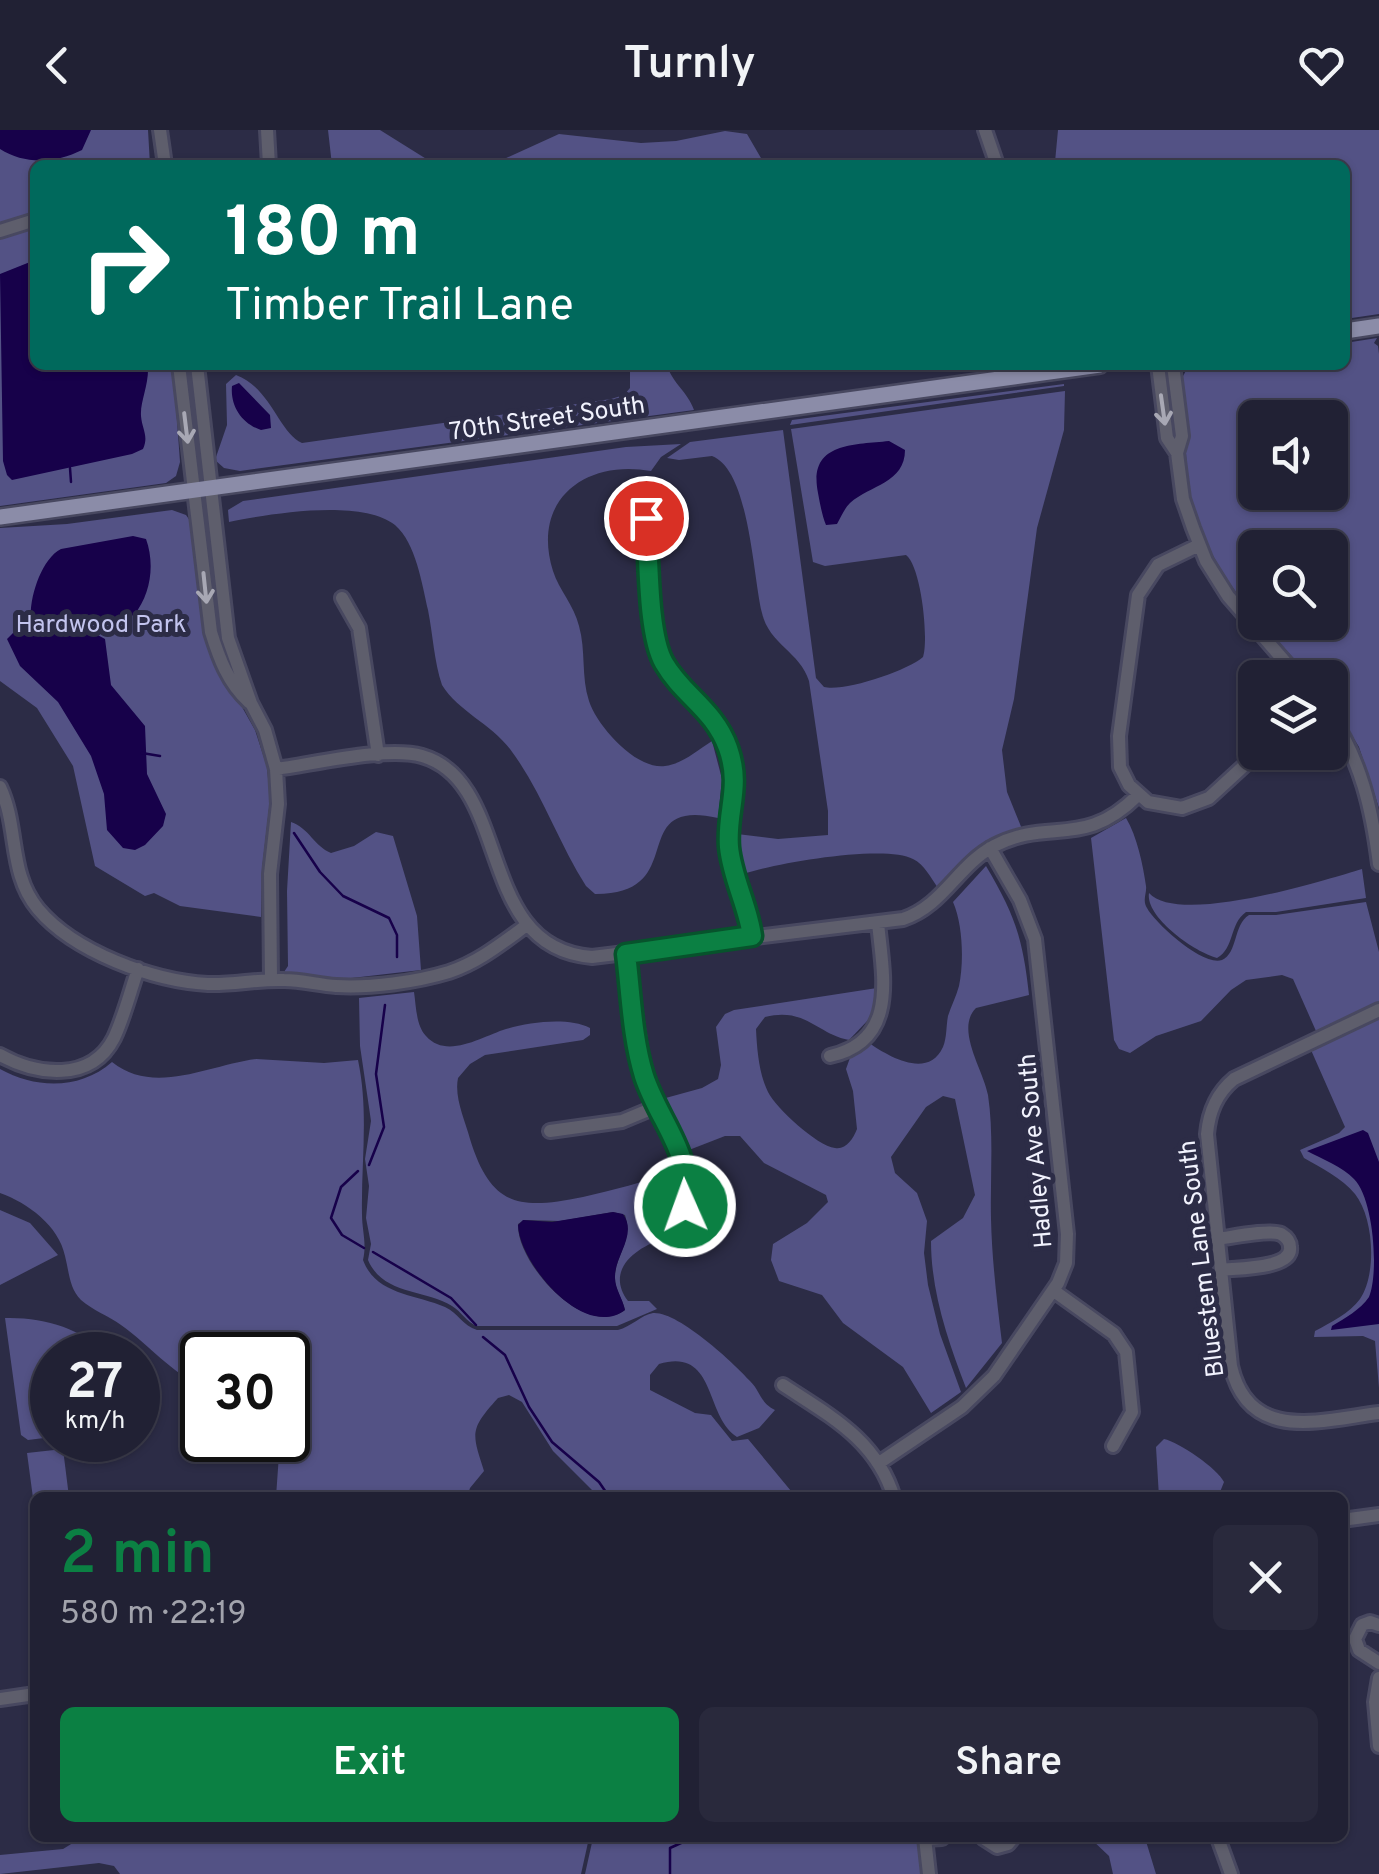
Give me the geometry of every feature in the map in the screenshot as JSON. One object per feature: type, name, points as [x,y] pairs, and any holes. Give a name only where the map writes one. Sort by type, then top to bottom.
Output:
[{"type":"main road","points":[[1350,330],[1379,326]]},
{"type":"main road","name":"70th Street South","points":[[0,517],[1064,370]]},
{"type":"street","points":[[160,130],[164,160]]},
{"type":"street","points":[[266,130],[269,160]]},
{"type":"street","points":[[986,130],[995,160]]},
{"type":"street","points":[[0,232],[30,222]]},
{"type":"street","points":[[180,370],[211,632],[229,678],[251,703]]},
{"type":"street","points":[[197,370],[228,638],[265,730],[276,769],[278,804],[270,874],[271,980]]},
{"type":"street","points":[[1159,370],[1167,438],[1176,453],[1183,499],[1199,545],[1228,596],[1283,660]]},
{"type":"street","points":[[1174,370],[1182,436],[1176,453]]},
{"type":"street","points":[[646,518],[659,652],[672,673],[714,718],[732,760],[735,794],[729,849],[752,936]]},
{"type":"street","points":[[1199,545],[1154,569],[1137,598],[1118,749],[1122,773],[1138,795],[1167,808],[1199,804],[1238,770]]},
{"type":"street","points":[[342,598],[360,628],[378,755]]},
{"type":"street","points":[[1348,744],[1363,781],[1379,864]]},
{"type":"street","points":[[276,769],[378,755],[421,756],[444,767],[472,802],[526,925],[547,943],[588,956],[903,919],[925,910],[968,864],[990,848],[1028,835],[1092,828],[1112,818],[1138,795]]},
{"type":"street","points":[[0,788],[8,810],[19,877],[38,910],[84,945],[138,970],[209,984],[271,980],[345,986],[430,976],[482,958],[526,925]]},
{"type":"street","name":"Hadley Ave South","points":[[879,1463],[973,1398],[994,1376],[1054,1291],[1064,1267],[1067,1234],[1035,939],[1020,900],[990,848]]},
{"type":"street","points":[[830,1056],[860,1042],[881,1012],[884,987],[878,923]]},
{"type":"street","points":[[626,954],[644,1074],[686,1166],[684,1214],[690,1234]]},
{"type":"street","points":[[0,1054],[42,1071],[68,1071],[90,1062],[113,1039],[138,970]]},
{"type":"street","name":"Bluestem Lane South","points":[[1379,1010],[1248,1071],[1223,1089],[1210,1114],[1207,1134],[1232,1371],[1241,1394],[1267,1416],[1288,1422],[1379,1412]]},
{"type":"street","points":[[550,1131],[618,1122],[658,1106]]},
{"type":"street","points":[[1218,1238],[1278,1233],[1287,1239],[1290,1248],[1289,1256],[1278,1263],[1221,1270]]},
{"type":"street","points":[[1054,1291],[1111,1331],[1124,1346],[1132,1412],[1113,1446]]},
{"type":"street","points":[[783,1385],[851,1430],[879,1463],[891,1492]]},
{"type":"street","points":[[1348,1519],[1379,1516]]},
{"type":"street","points":[[1379,1625],[1362,1625],[1355,1637],[1359,1650],[1379,1663]]},
{"type":"street","points":[[1379,1678],[1375,1702],[1379,1746]]},
{"type":"street","points":[[0,1698],[30,1695]]},
{"type":"street","points":[[925,1842],[929,1874]]},
{"type":"street","points":[[1219,1842],[1231,1874]]},
{"type":"green space","points":[[0,130],[148,130],[150,160],[30,160],[30,214],[0,224]]},
{"type":"green space","points":[[328,130],[380,130],[428,160],[331,160]]},
{"type":"green space","points":[[1058,130],[1379,130],[1379,314],[1350,318],[1350,160],[1055,160]]},
{"type":"green space","points":[[725,131],[747,134],[762,160],[502,160],[559,134],[641,143]]},
{"type":"green space","points":[[30,230],[30,370],[173,370],[180,462],[176,476],[166,483],[0,506],[0,239]]},
{"type":"green space","points":[[1377,338],[1374,343],[1379,354],[1379,808],[1359,747],[1348,729],[1348,660],[1295,660],[1277,640],[1348,640],[1348,530],[1238,530],[1238,594],[1222,572],[1198,522],[1186,459],[1182,378],[1186,370],[1350,370],[1350,342]]},
{"type":"green space","points":[[630,370],[669,370],[694,410],[240,471],[224,468],[215,460],[227,425],[226,384],[236,375],[258,390],[287,430],[302,443],[611,399],[624,395],[630,388]]},
{"type":"green space","points":[[1064,386],[790,425],[792,420]]},
{"type":"green space","points":[[1065,391],[1064,430],[1037,528],[1014,699],[1002,750],[1007,792],[1022,829],[975,851],[938,888],[913,859],[879,853],[830,857],[744,874],[737,834],[778,839],[828,835],[809,681],[766,624],[742,503],[725,465],[712,456],[667,458],[690,442],[783,430],[816,678],[824,687],[846,686],[890,674],[923,657],[920,587],[906,555],[825,566],[813,562],[791,429]]},
{"type":"green space","points":[[681,444],[661,457],[651,471],[627,469],[585,479],[557,505],[550,524],[548,546],[553,571],[577,618],[587,692],[600,722],[630,754],[654,765],[678,763],[712,741],[722,779],[718,818],[690,815],[673,821],[663,833],[652,865],[642,880],[624,890],[595,894],[586,886],[510,749],[442,685],[417,564],[395,525],[380,517],[338,510],[290,512],[229,522],[228,510],[243,501],[626,447]]},
{"type":"green space","name":"Hardwood Park","points":[[172,510],[186,515],[193,525],[225,677],[255,730],[267,767],[270,800],[261,917],[180,906],[154,893],[145,896],[95,866],[73,766],[37,708],[0,681],[0,528]]},
{"type":"green space","points":[[1126,818],[1141,860],[1147,908],[1169,933],[1203,957],[1222,960],[1227,956],[1240,925],[1249,915],[1366,902],[1379,952],[1379,1002],[1316,1031],[1293,979],[1282,975],[1246,980],[1201,1021],[1156,1036],[1130,1053],[1119,1049],[1114,1040],[1091,838]]},
{"type":"green space","points":[[291,822],[331,853],[354,846],[376,832],[393,836],[417,916],[421,970],[343,979],[284,972],[288,966]]},
{"type":"green space","points":[[986,866],[1016,928],[1029,995],[976,1008],[968,1027],[990,1110],[992,1234],[1002,1343],[966,1388],[937,1298],[931,1241],[963,1218],[975,1195],[955,1099],[943,1096],[926,1107],[891,1157],[895,1173],[917,1193],[927,1221],[924,1253],[928,1285],[961,1392],[931,1413],[903,1367],[843,1323],[822,1295],[779,1281],[771,1260],[773,1244],[807,1223],[828,1202],[826,1195],[764,1163],[740,1136],[725,1136],[689,1150],[662,1099],[702,1088],[718,1079],[721,1065],[716,1027],[725,1014],[877,988],[871,1017],[849,1040],[791,1016],[765,1017],[756,1029],[761,1070],[772,1099],[818,1141],[835,1148],[846,1146],[857,1129],[846,1069],[851,1055],[869,1043],[897,1059],[918,1064],[936,1057],[943,1047],[962,966],[961,932],[953,902]]},
{"type":"green space","points":[[1362,869],[1366,898],[1276,912],[1246,912],[1227,948],[1217,958],[1173,932],[1150,902],[1149,893],[1165,902],[1189,905],[1252,898]]},
{"type":"green space","points":[[414,992],[423,1032],[444,1046],[465,1044],[537,1023],[571,1023],[590,1028],[590,1035],[583,1040],[485,1055],[458,1078],[459,1101],[478,1162],[498,1191],[510,1198],[541,1203],[561,1201],[673,1172],[674,1197],[666,1238],[635,1253],[622,1269],[620,1279],[628,1301],[649,1301],[657,1309],[617,1326],[477,1326],[452,1306],[394,1285],[375,1271],[368,1260],[371,1244],[366,1218],[369,1186],[365,1159],[371,1121],[360,1046],[359,998]],"holes":[[[613,1212],[625,1215],[626,1241],[615,1279],[625,1310],[609,1316],[591,1315],[555,1292],[540,1276],[520,1240],[518,1224],[524,1220],[560,1221]]]},
{"type":"green space","points":[[1379,1018],[1379,1388],[1375,1341],[1363,1336],[1314,1337],[1315,1331],[1360,1299],[1369,1275],[1371,1246],[1366,1217],[1355,1194],[1338,1178],[1304,1158],[1300,1150],[1345,1127],[1311,1050]]},
{"type":"green space","points":[[256,1059],[324,1063],[358,1060],[364,1118],[363,1260],[377,1280],[398,1292],[445,1307],[477,1330],[618,1330],[653,1313],[676,1320],[732,1362],[775,1410],[759,1428],[737,1437],[719,1414],[700,1374],[691,1365],[678,1361],[659,1364],[650,1375],[650,1390],[695,1413],[711,1415],[732,1441],[748,1439],[792,1492],[594,1492],[553,1451],[522,1402],[509,1395],[498,1398],[478,1425],[476,1440],[484,1471],[469,1492],[276,1492],[278,1462],[310,1462],[310,1332],[180,1332],[180,1373],[160,1358],[160,1332],[129,1332],[81,1300],[72,1285],[56,1235],[31,1209],[0,1193],[0,1069],[28,1080],[58,1084],[86,1078],[112,1062],[128,1072],[164,1078]]},
{"type":"green space","points":[[0,1210],[30,1223],[58,1255],[0,1285]]},
{"type":"green space","points":[[5,1318],[34,1320],[74,1332],[30,1332],[30,1440],[21,1435]]},
{"type":"green space","points":[[1164,1439],[1188,1450],[1224,1482],[1220,1492],[1159,1492],[1156,1447]]},
{"type":"green space","points":[[27,1453],[30,1462],[65,1462],[68,1492],[32,1492]]},
{"type":"green space","points":[[74,1842],[588,1842],[581,1874],[120,1874],[114,1866],[99,1863],[0,1874],[0,1855],[63,1849]]},
{"type":"green space","points":[[592,1842],[917,1842],[921,1874],[585,1874]]},
{"type":"green space","points":[[1094,1842],[1146,1842],[1156,1874],[1113,1874],[1109,1856]]},
{"type":"shaded area","points":[[0,130],[91,130],[82,150],[62,158],[41,160],[20,158],[0,149]]},
{"type":"shaded area","points":[[30,262],[30,370],[148,370],[141,410],[143,449],[12,480],[7,475],[3,461],[0,274]]},
{"type":"shaded area","points":[[239,383],[270,415],[271,428],[254,427],[239,413],[232,386]]},
{"type":"shaded area","points":[[889,441],[905,450],[899,470],[850,503],[837,524],[826,525],[817,477],[826,456],[847,446]]},
{"type":"shaded area","points":[[133,536],[146,539],[151,568],[148,588],[134,615],[82,623],[31,619],[38,580],[54,554],[61,549]]},
{"type":"shaded area","points":[[13,633],[94,633],[105,639],[111,685],[145,726],[147,774],[166,814],[163,826],[145,845],[135,850],[123,848],[107,830],[104,794],[91,756],[58,702],[20,666],[7,639]]},
{"type":"shaded area","points":[[1363,1130],[1368,1133],[1379,1162],[1379,1324],[1331,1330],[1369,1297],[1374,1271],[1373,1236],[1366,1202],[1354,1179],[1307,1151]]},
{"type":"shaded area","points":[[613,1212],[623,1214],[628,1230],[615,1278],[625,1310],[609,1317],[591,1315],[573,1307],[541,1277],[521,1241],[518,1225],[523,1220],[552,1222]]},
{"type":"waterway","points":[[70,468],[71,482]]},
{"type":"waterway","points":[[70,637],[71,620]]},
{"type":"waterway","points":[[142,753],[160,756]]},
{"type":"waterway","points":[[294,833],[320,872],[343,896],[389,918],[397,935],[397,957]]},
{"type":"waterway","points":[[369,1165],[384,1127],[376,1074],[385,1005]]},
{"type":"waterway","points":[[358,1171],[341,1187],[331,1218],[342,1235],[364,1248]]},
{"type":"waterway","points":[[373,1252],[451,1298],[476,1325]]},
{"type":"waterway","points":[[483,1337],[505,1355],[529,1407],[552,1442],[606,1492]]},
{"type":"waterway","points":[[670,1874],[670,1848],[683,1842]]},
{"type":"route","points":[[646,518],[659,652],[680,683],[714,718],[732,760],[735,801],[729,849],[752,936],[626,954],[642,1068],[683,1156],[688,1188],[685,1206]]}]
